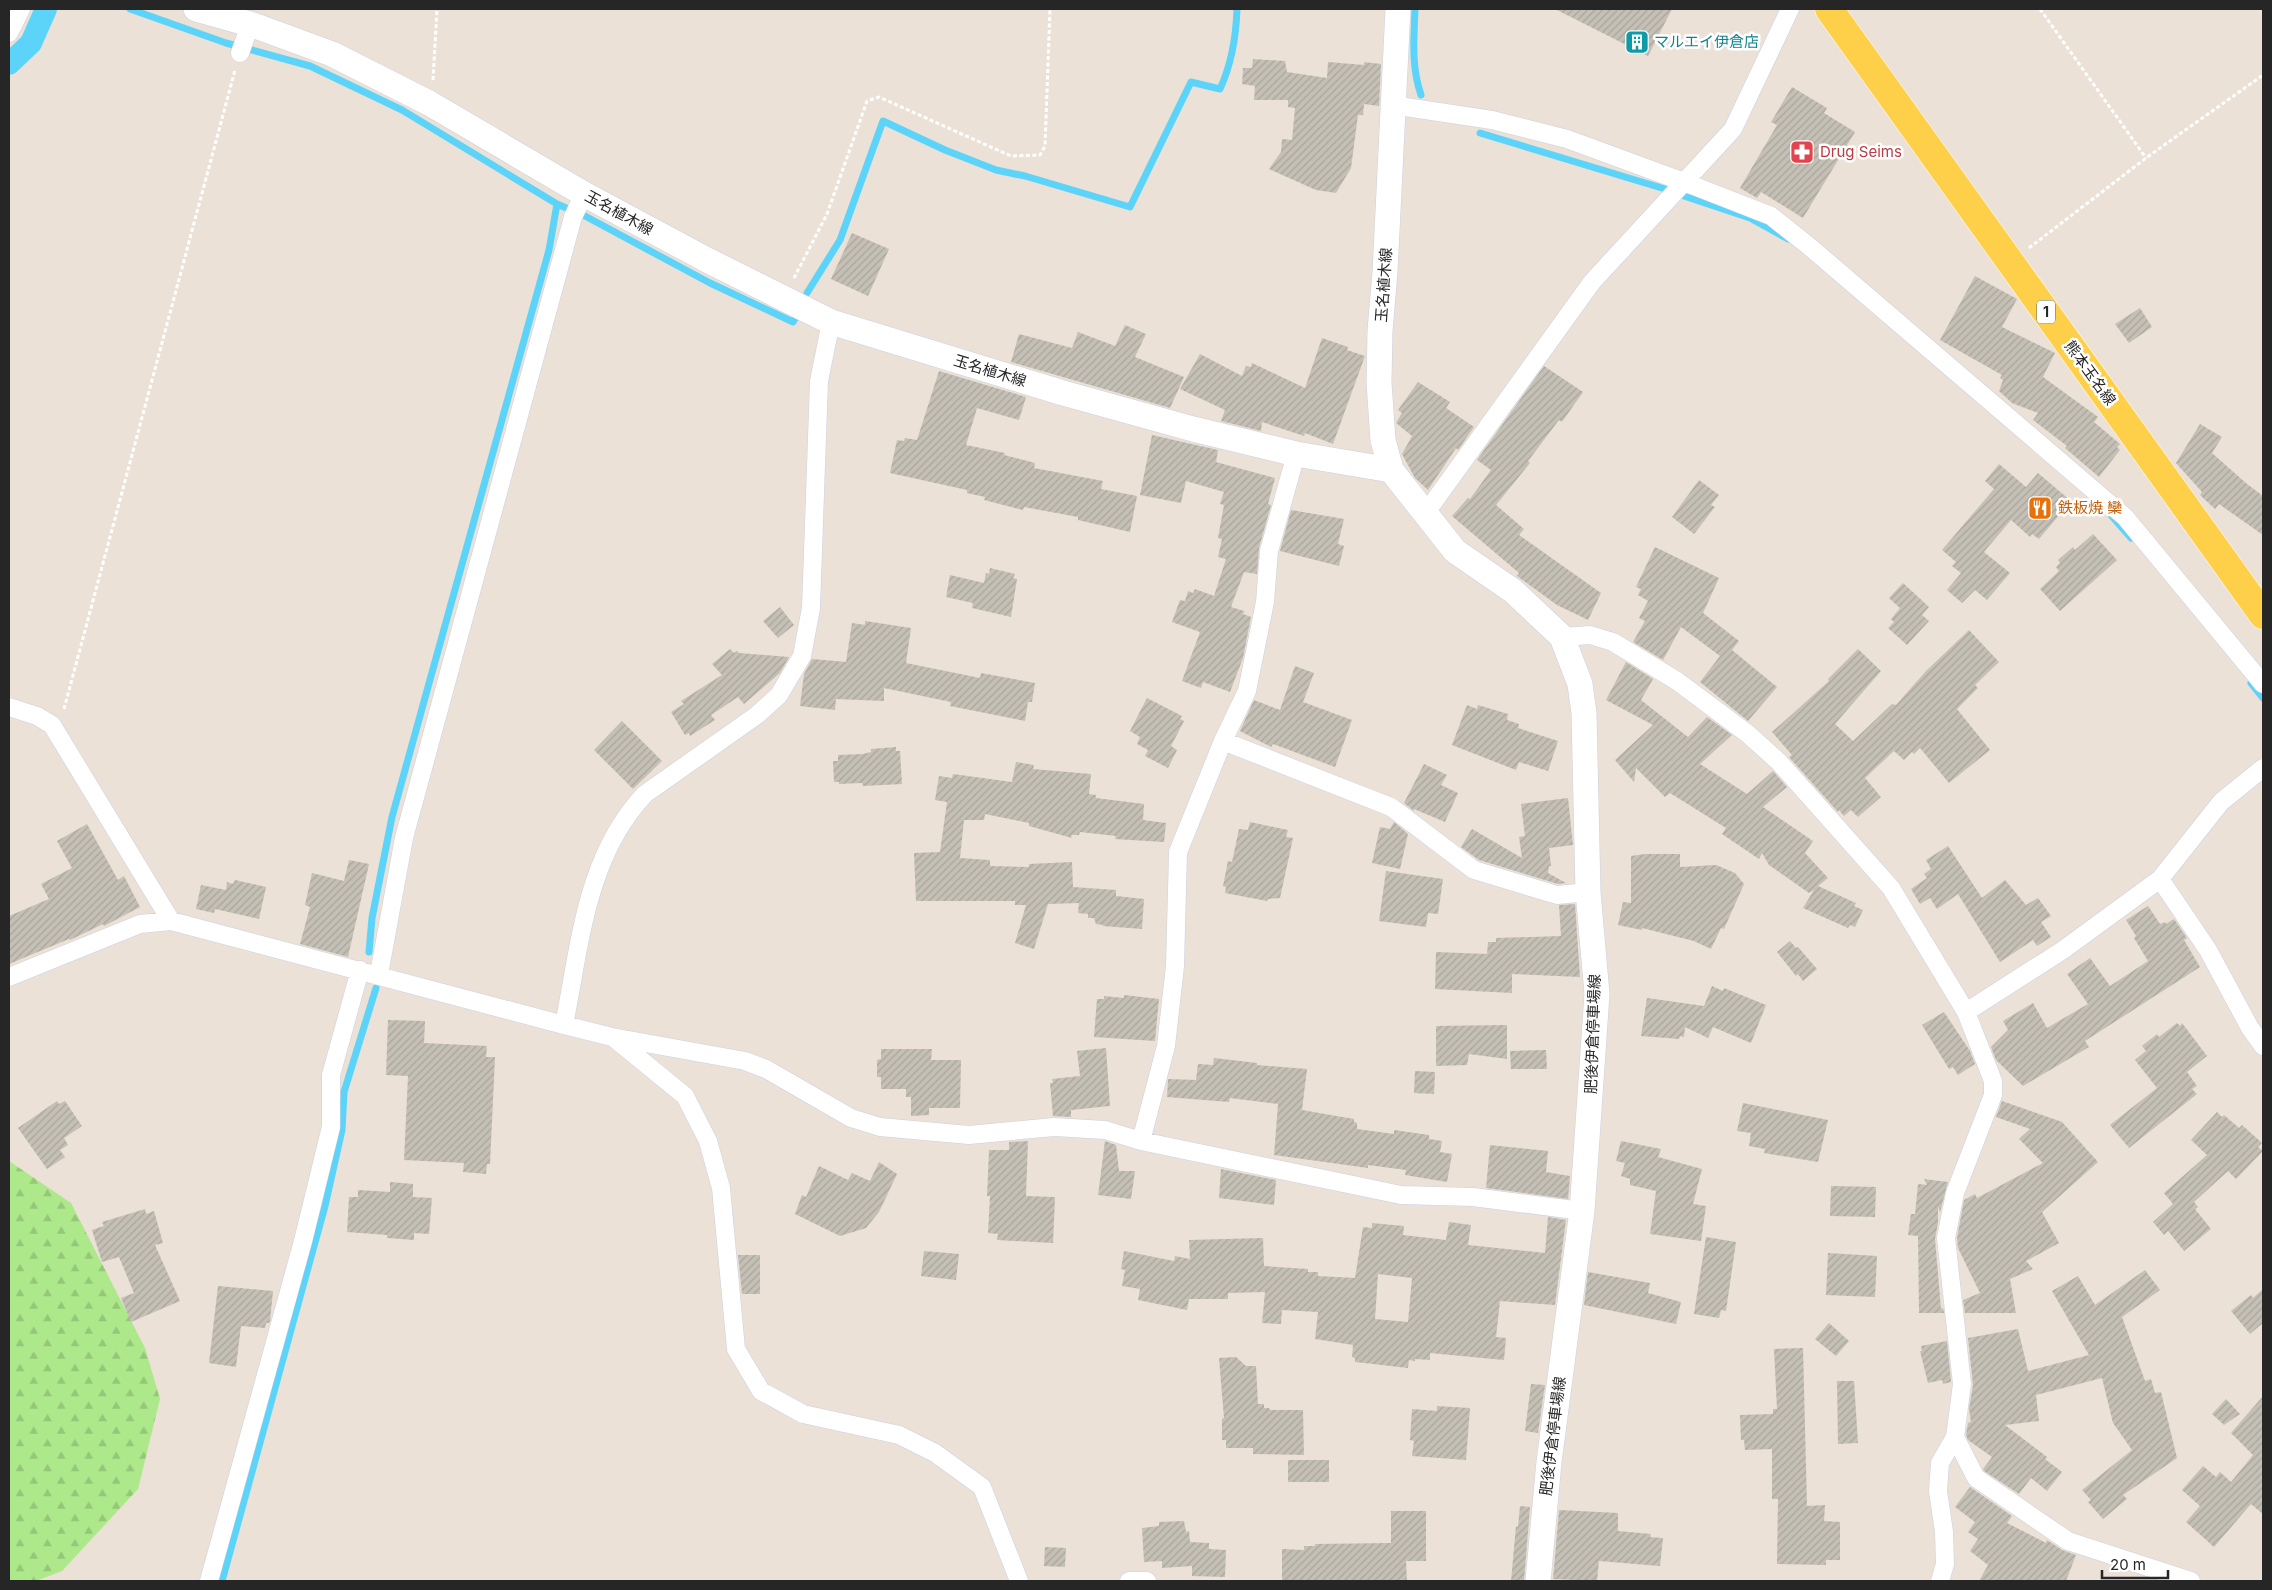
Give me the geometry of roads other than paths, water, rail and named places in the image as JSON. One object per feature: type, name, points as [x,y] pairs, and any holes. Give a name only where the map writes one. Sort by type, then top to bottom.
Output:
[{"type":"main road","name":"玉名植木線","points":[[196,9],[250,30],[332,54],[429,103],[578,205],[707,260],[831,322],[1063,393],[1193,429],[1296,454],[1391,470],[1383,440],[1379,383],[1398,9]]},
{"type":"main road","name":"熊本玉名線","points":[[1830,9],[2263,615]]},
{"type":"main road","name":"肥後伊倉停車場線","points":[[1391,470],[1455,552],[1513,591],[1562,637],[1580,684],[1584,713],[1588,892],[1597,994],[1582,1211],[1549,1462],[1538,1581]]},
{"type":"street","points":[[9,33],[21,9]]},
{"type":"street","points":[[1425,514],[1592,282],[1733,129],[1790,9]]},
{"type":"street","points":[[240,53],[250,30]]},
{"type":"street","points":[[1392,105],[1492,120],[1567,139],[1772,216],[2125,517],[2263,684]]},
{"type":"street","points":[[378,974],[404,838],[578,205]]},
{"type":"street","points":[[564,1026],[591,886],[612,838],[632,807],[645,794],[757,715],[779,695],[802,656],[811,608],[810,588],[819,381],[831,322]]},
{"type":"street","points":[[1141,1141],[1166,1046],[1175,966],[1178,852],[1223,741],[1247,691],[1264,602],[1269,551],[1296,454]]},
{"type":"street","points":[[1562,637],[1590,635],[1613,642],[1677,681],[1748,734],[1779,762],[1891,888],[1966,1012],[1993,1081],[1993,1095],[1955,1193],[1946,1238],[1962,1384],[1955,1437],[1940,1464],[1938,1491],[1944,1532],[1945,1564],[1940,1581]]},
{"type":"street","points":[[9,708],[37,716],[52,725],[171,921]]},
{"type":"street","points":[[1223,741],[1392,807],[1474,870],[1557,895],[1588,892]]},
{"type":"street","points":[[1966,1012],[2063,950],[2160,879],[2221,802],[2263,768]]},
{"type":"street","points":[[2160,879],[2208,950],[2250,1028],[2263,1046]]},
{"type":"street","points":[[9,976],[140,924],[171,921],[378,974],[564,1026],[752,1064],[766,1069],[851,1118],[880,1127],[969,1135],[1054,1127],[1097,1129],[1141,1141],[1401,1195],[1473,1197],[1582,1211]]},
{"type":"street","points":[[209,1581],[303,1241],[331,1127],[331,1075],[360,970]]},
{"type":"street","points":[[612,1037],[685,1096],[708,1141],[721,1188],[736,1349],[761,1391],[803,1414],[899,1435],[935,1453],[982,1487],[1019,1581]]},
{"type":"street","points":[[1955,1437],[1976,1478],[2068,1541],[2191,1581]]},
{"type":"street","points":[[1129,1581],[1147,1581]]},
{"type":"waterway","points":[[9,64],[31,43],[46,9]]},
{"type":"waterway","points":[[130,9],[226,43],[310,66],[402,110],[557,204],[585,216],[710,283],[793,322],[796,317]]},
{"type":"waterway","points":[[807,293],[840,240],[883,121],[945,150],[996,170],[1025,176],[1130,207],[1191,82],[1220,89],[1228,70],[1233,50],[1237,9]]},
{"type":"waterway","points":[[1415,9],[1414,63],[1421,95]]},
{"type":"waterway","points":[[1480,133],[1665,189]]},
{"type":"waterway","points":[[1681,195],[1750,218],[1788,239]]},
{"type":"waterway","points":[[369,952],[372,918],[392,817],[549,250],[557,204]]},
{"type":"waterway","points":[[2110,514],[2131,538]]},
{"type":"waterway","points":[[2251,683],[2263,698]]},
{"type":"waterway","points":[[222,1581],[325,1206],[342,1130],[344,1092],[376,988]]},
{"type":"place","name":"マルエイ伊倉店","points":[[1637,42]]},
{"type":"place","name":"Drug Seims","points":[[1802,152]]},
{"type":"place","name":"鉄板焼 欒","points":[[2040,508]]}]
